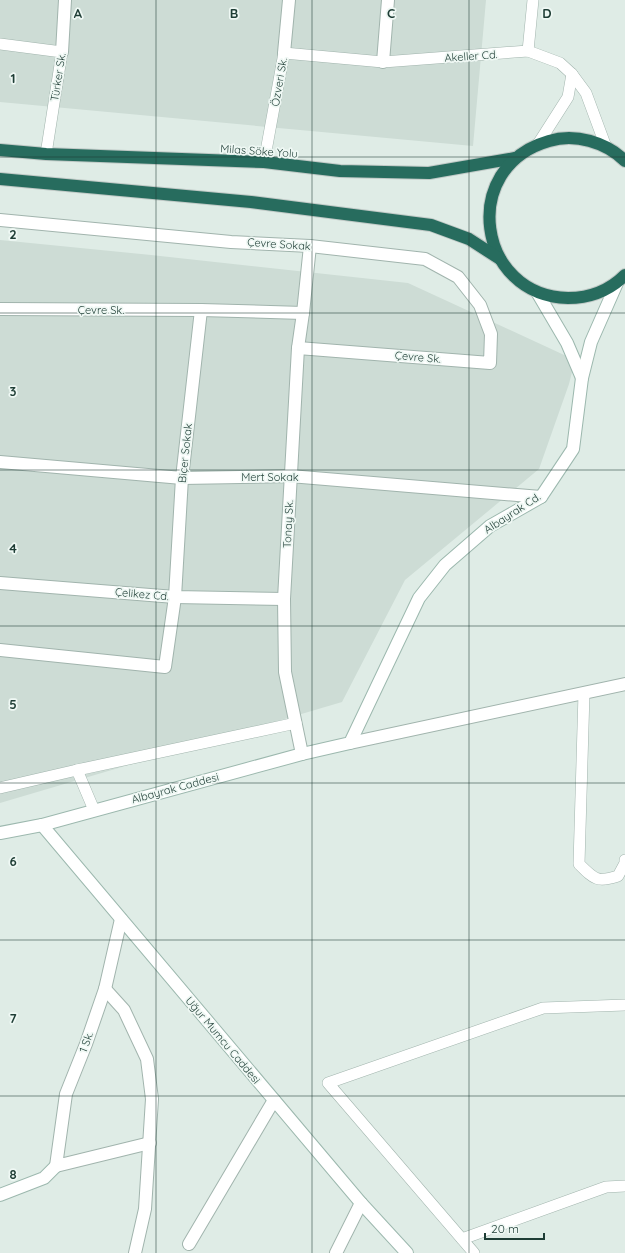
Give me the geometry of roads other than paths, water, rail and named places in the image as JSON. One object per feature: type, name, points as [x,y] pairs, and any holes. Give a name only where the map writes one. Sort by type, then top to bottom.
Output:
[{"type":"highway","points":[[500,259],[492,238],[489,217],[492,195],[501,175],[515,158],[538,144],[555,139],[572,138],[590,140],[606,147],[625,161]]},
{"type":"highway","name":"Milas Söke Yolu","points":[[0,150],[46,154],[264,162],[340,171],[429,173],[515,158]]},
{"type":"highway","points":[[0,179],[251,202],[431,225],[468,238],[500,259],[516,278],[537,292],[557,298],[578,298],[599,293],[621,279]]},
{"type":"street","name":"Türker Sk.","points":[[62,52],[65,0]]},
{"type":"street","name":"Özveri Sk.","points":[[284,53],[289,0]]},
{"type":"street","points":[[383,62],[388,0]]},
{"type":"street","name":"Çevre Sokak","points":[[0,220],[232,242],[310,246],[425,260],[458,277],[480,305],[491,334],[490,363]]},
{"type":"street","name":"Tonay Sk.","points":[[302,754],[285,672],[284,599],[298,348],[310,246]]},
{"type":"street","name":"Albayrak Cd.","points":[[350,743],[419,598],[445,565],[490,526],[541,498],[573,449],[582,378],[591,342],[621,279]]},
{"type":"street","points":[[537,292],[567,343],[582,378]]},
{"type":"street","name":"Çevre Sk.","points":[[0,309],[201,310],[303,313]]},
{"type":"street","name":"Biçer Sokak","points":[[0,650],[165,667],[175,597],[182,478],[201,310]]},
{"type":"street","name":"Çevre Sk.","points":[[298,348],[490,363]]},
{"type":"street","name":"Mert Sokak","points":[[0,462],[182,478],[290,476],[541,498]]},
{"type":"street","name":"Çelikez Cd.","points":[[0,583],[175,597],[284,599]]},
{"type":"street","name":"Albayrak Caddesi","points":[[0,833],[42,824],[302,754],[625,684]]},
{"type":"street","name":"Uğur Mumcu Caddesi","points":[[42,824],[274,1100],[361,1202],[407,1253]]},
{"type":"street","name":"1 Sk.","points":[[56,1166],[66,1094],[86,1044],[105,989],[121,919]]},
{"type":"street","points":[[105,989],[124,1010],[147,1060],[152,1099],[145,1209],[135,1253]]},
{"type":"street","points":[[189,1244],[274,1100]]},
{"type":"street","points":[[0,1195],[44,1178],[56,1166],[150,1143]]},
{"type":"street","points":[[336,1253],[361,1202]]},
{"type":"lane","points":[[528,51],[533,0]]},
{"type":"lane","points":[[0,44],[62,52]]},
{"type":"lane","name":"Akeller Cd.","points":[[284,53],[383,62],[528,51],[560,63],[572,74],[586,93],[606,147]]},
{"type":"lane","name":"Türker Sk.","points":[[46,154],[62,52]]},
{"type":"lane","name":"Özveri Sk.","points":[[264,162],[284,53]]},
{"type":"lane","points":[[538,144],[568,97],[572,74]]},
{"type":"lane","points":[[584,693],[579,864],[592,877],[606,880],[618,876],[625,863],[625,860]]},
{"type":"lane","points":[[0,788],[296,723]]},
{"type":"lane","points":[[77,770],[94,810]]},
{"type":"lane","points":[[474,1253],[328,1083],[543,1008],[625,1005]]},
{"type":"lane","points":[[462,1240],[606,1186],[625,1186]]}]
